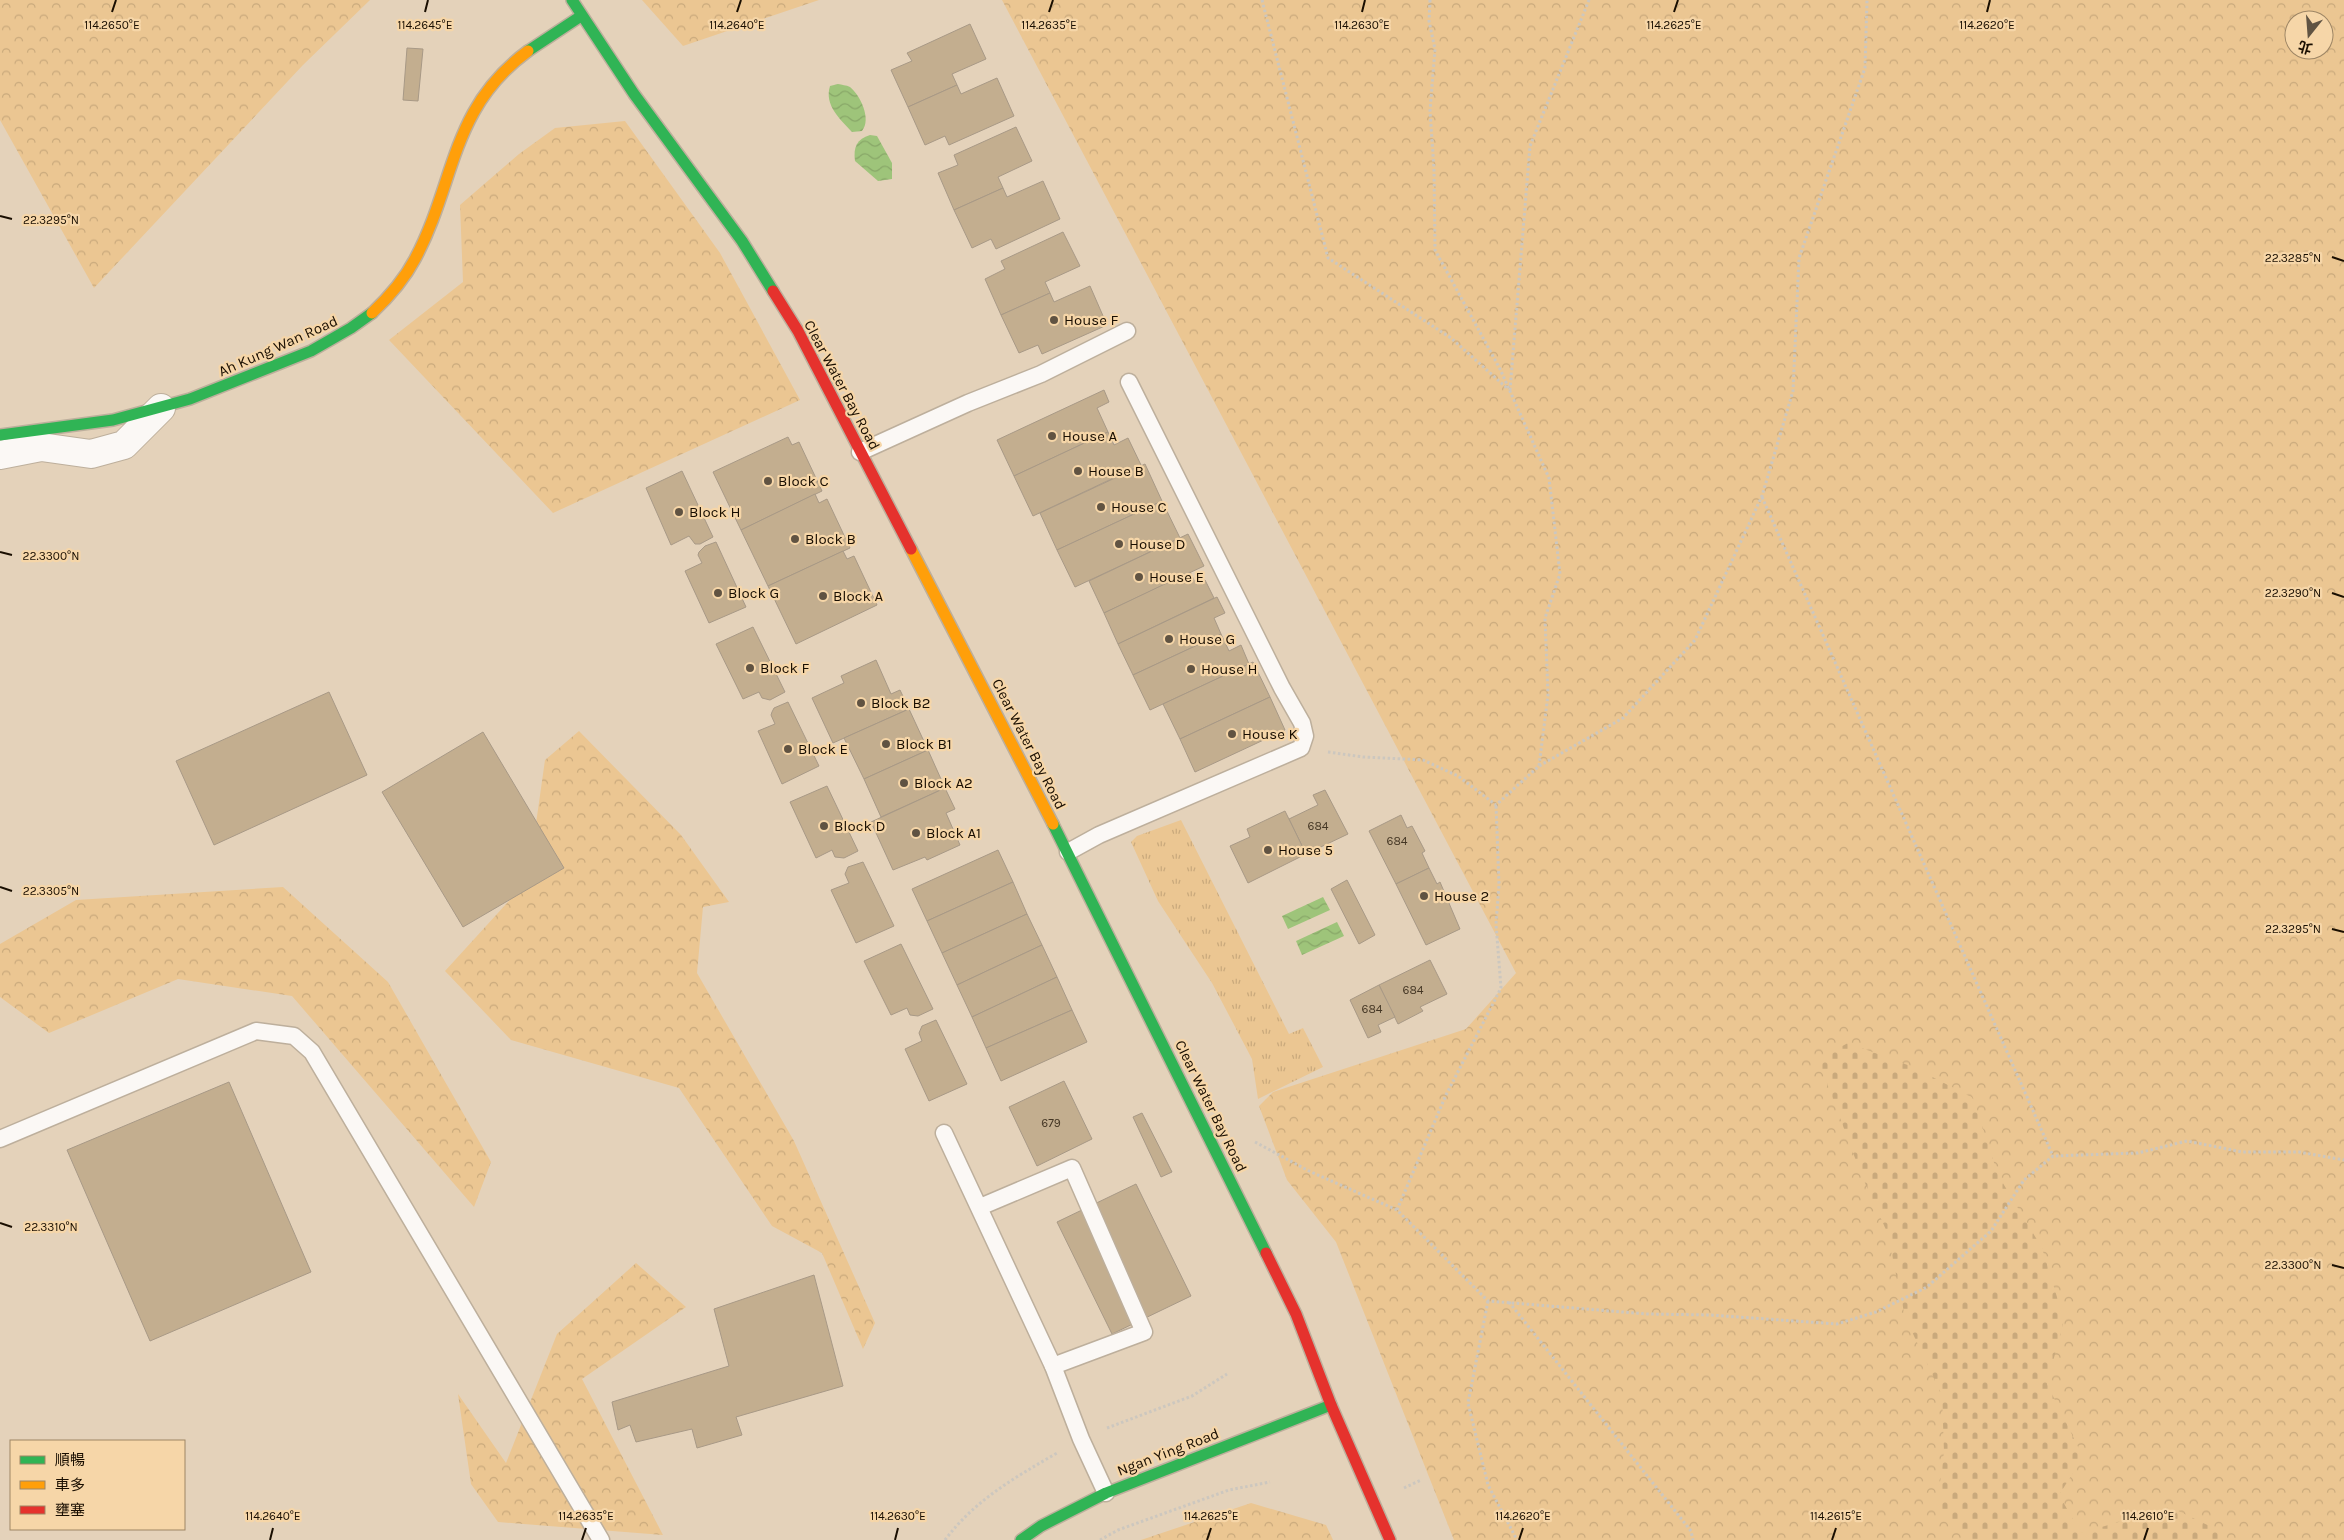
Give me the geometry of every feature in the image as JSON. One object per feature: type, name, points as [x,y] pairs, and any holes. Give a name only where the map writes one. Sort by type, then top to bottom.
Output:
[{"type":"main road","name":"Clear Water Bay Road","points":[[572,0],[634,94],[742,241],[798,332],[1068,852],[1296,1314],[1331,1405],[1390,1540]]},
{"type":"main road","name":"Ah Kung Wan Road","points":[[0,435],[53,430],[161,408],[212,392],[308,352],[363,323],[398,288],[415,260],[428,230],[457,141],[470,114],[484,93],[501,73],[513,63],[581,16]]},
{"type":"main road","name":"Ngan Ying Road","points":[[1021,1540],[1045,1533],[1106,1493],[1331,1405]]},
{"type":"street","points":[[0,455],[41,447],[91,454],[124,444],[161,408]]},
{"type":"lane","points":[[860,452],[968,403],[1041,374],[1128,331]]},
{"type":"lane","points":[[1068,852],[1100,835],[1300,748],[1305,736],[1302,723],[1282,688],[1129,382]]},
{"type":"lane","points":[[0,1139],[256,1031],[294,1036],[312,1052],[601,1540]]},
{"type":"lane","points":[[944,1133],[1053,1366],[1080,1439],[1106,1493]]},
{"type":"lane","points":[[980,1207],[1072,1168],[1144,1332],[1053,1366]]},
{"type":"path","points":[[1262,0],[1328,258],[1451,338],[1510,391]]},
{"type":"path","points":[[1430,0],[1429,21],[1435,49],[1430,111],[1434,169],[1435,250],[1510,391],[1549,478],[1560,574],[1545,618],[1548,695],[1539,766]]},
{"type":"path","points":[[1510,391],[1530,146],[1589,0]]},
{"type":"path","points":[[1397,1210],[1446,1094],[1501,988],[1496,924],[1499,885],[1496,805],[1539,766],[1623,718],[1695,640],[1762,496],[1793,391],[1799,258],[1865,68],[1867,0]]},
{"type":"path","points":[[1762,496],[2053,1156]]},
{"type":"path","points":[[1300,748],[1363,758],[1423,760],[1458,776],[1496,805]]},
{"type":"path","points":[[1255,1142],[1309,1171],[1397,1210],[1488,1301],[1647,1314],[1710,1315],[1837,1324],[1876,1312],[1928,1287],[1991,1231],[2024,1180],[2053,1156],[2138,1153],[2188,1141],[2242,1152],[2299,1152],[2344,1160]]},
{"type":"path","points":[[1488,1301],[1468,1403],[1488,1485],[1517,1540]]},
{"type":"path","points":[[1509,1302],[1691,1531],[1693,1540]]},
{"type":"path","points":[[1100,1540],[1118,1530],[1229,1490],[1270,1482]]},
{"type":"green space","points":[[0,0],[370,0],[303,65],[94,288],[0,120]]},
{"type":"green space","points":[[642,0],[819,0],[683,46]]},
{"type":"green space","points":[[1002,0],[2344,0],[2344,1540],[1454,1540],[1336,1242],[1287,1180],[1259,1106],[1273,1092],[1466,1029],[1516,973]]},
{"type":"green space","points":[[625,121],[720,253],[800,400],[553,513],[389,340],[463,282],[460,205],[519,154],[555,128]]},
{"type":"green space","points":[[579,731],[681,835],[729,902],[703,907],[697,973],[794,1141],[875,1323],[863,1349],[822,1253],[772,1226],[679,1088],[511,1040],[445,971],[528,880],[545,760]]},
{"type":"green space","points":[[1181,820],[1289,1034],[1303,1028],[1323,1067],[1258,1099],[1252,1059],[1212,983],[1158,901],[1131,842],[1137,836]]},
{"type":"green space","points":[[283,887],[388,982],[491,1162],[474,1207],[292,996],[178,979],[49,1033],[0,997],[0,944],[76,900]]},
{"type":"green space","points":[[1848,1043],[1913,1067],[1973,1098],[1998,1175],[2042,1248],[2064,1320],[2047,1384],[2083,1457],[2059,1495],[2081,1533],[2170,1507],[2226,1534],[2228,1540],[1967,1540],[1937,1506],[1944,1452],[1942,1395],[1905,1317],[1887,1232],[1861,1174],[1818,1059]]},
{"type":"green space","points":[[636,1263],[686,1307],[582,1379],[663,1535],[498,1522],[471,1484],[458,1394],[506,1463],[557,1334]]},
{"type":"green space","points":[[1251,1503],[1326,1525],[1333,1540],[1141,1540]]},
{"type":"water","points":[[838,84],[850,87],[861,101],[866,120],[862,131],[852,132],[834,111],[829,99],[830,86]]},
{"type":"water","points":[[870,135],[877,136],[892,163],[892,179],[878,181],[855,161],[855,148],[857,144]]},
{"type":"water","points":[[1323,897],[1330,910],[1288,929],[1282,916]]},
{"type":"water","points":[[1337,922],[1344,936],[1302,955],[1296,941]]},
{"type":"building","points":[[970,24],[986,59],[952,74],[957,85],[908,107],[891,70],[912,61],[907,53]]},
{"type":"building","points":[[407,48],[423,49],[418,101],[403,100]]},
{"type":"building","points":[[997,78],[1014,116],[949,145],[945,136],[925,145],[908,107],[957,85],[961,94]]},
{"type":"building","points":[[1016,127],[1032,161],[998,177],[1003,188],[954,210],[938,173],[958,165],[954,155]]},
{"type":"building","points":[[1043,181],[1060,219],[996,249],[991,239],[972,248],[954,210],[1003,188],[1007,197]]},
{"type":"building","points":[[1063,232],[1080,266],[1045,282],[1050,293],[1001,315],[985,279],[1005,269],[1001,261]]},
{"type":"building","name":"House F","points":[[1090,286],[1107,325],[1042,354],[1038,345],[1019,353],[1001,315],[1050,293],[1054,302]]},
{"type":"building","name":"House A","points":[[1104,390],[1109,402],[1097,408],[1108,432],[1014,476],[997,440]]},
{"type":"building","name":"House B","points":[[1108,432],[1114,445],[1128,438],[1141,465],[1033,516],[1014,476]]},
{"type":"building","name":"Block C","points":[[788,437],[792,445],[799,442],[822,491],[741,530],[713,472]]},
{"type":"building","name":"House C","points":[[1145,464],[1162,501],[1057,550],[1040,513]]},
{"type":"building","name":"Block H","points":[[682,471],[713,537],[700,544],[695,544],[689,536],[671,545],[646,488]]},
{"type":"building","name":"Block B","points":[[815,494],[819,503],[827,499],[850,548],[768,586],[741,530]]},
{"type":"building","name":"House D","points":[[1162,501],[1180,538],[1075,587],[1057,550]]},
{"type":"building","name":"House E","points":[[1188,534],[1204,566],[1104,613],[1089,581]]},
{"type":"building","name":"Block G","points":[[716,542],[746,607],[709,623],[685,571],[702,563],[698,555],[699,552],[705,546]]},
{"type":"building","name":"Block A","points":[[843,551],[847,559],[854,556],[877,605],[796,644],[768,586]]},
{"type":"building","points":[[1190,572],[1196,584],[1205,580],[1214,598],[1118,644],[1104,613]]},
{"type":"building","name":"House G","points":[[1217,597],[1225,613],[1214,618],[1221,634],[1133,675],[1118,644]]},
{"type":"building","name":"Block F","points":[[753,627],[785,692],[770,700],[762,698],[759,692],[743,699],[716,644]]},
{"type":"building","name":"House H","points":[[1221,634],[1229,651],[1241,645],[1249,664],[1150,710],[1133,675]]},
{"type":"building","name":"Block B2","points":[[876,660],[891,694],[900,690],[909,709],[833,743],[812,698],[844,683],[841,676]]},
{"type":"building","name":"House H","points":[[1253,662],[1270,697],[1180,739],[1163,704]]},
{"type":"building","points":[[329,692],[367,775],[214,845],[176,761]]},
{"type":"building","name":"House K","points":[[1270,697],[1285,730],[1195,772],[1180,739]]},
{"type":"building","name":"Block E","points":[[788,702],[819,766],[782,784],[758,731],[775,724],[771,715],[774,708]]},
{"type":"building","name":"Block B1","points":[[909,709],[928,750],[864,779],[844,738]]},
{"type":"building","points":[[483,732],[564,868],[463,927],[382,792]]},
{"type":"building","name":"Block A2","points":[[928,750],[945,788],[881,817],[864,779]]},
{"type":"building","name":"Block D","points":[[827,786],[858,851],[844,858],[835,857],[832,850],[816,858],[790,802]]},
{"type":"building","name":"Block A1","points":[[945,788],[955,809],[946,813],[960,845],[927,860],[925,857],[893,870],[871,822]]},
{"type":"building","points":[[1325,790],[1348,834],[1306,854],[1289,819],[1318,805],[1313,795]]},
{"type":"building","name":"House 5","points":[[1285,811],[1306,854],[1248,883],[1230,846],[1250,837],[1247,829]]},
{"type":"building","points":[[1401,815],[1407,828],[1412,826],[1425,851],[1422,853],[1429,868],[1396,884],[1369,831]]},
{"type":"building","points":[[998,850],[1013,882],[927,921],[912,889]]},
{"type":"building","points":[[863,862],[894,926],[856,943],[831,890],[849,883],[845,874],[848,867]]},
{"type":"building","name":"House 2","points":[[1429,868],[1437,884],[1440,882],[1460,929],[1426,945],[1396,884]]},
{"type":"building","points":[[1347,880],[1375,935],[1359,944],[1331,889]]},
{"type":"building","points":[[1013,882],[1027,914],[942,953],[927,921]]},
{"type":"building","points":[[1027,914],[1042,945],[957,985],[942,953]]},
{"type":"building","points":[[901,944],[933,1009],[918,1016],[910,1015],[907,1008],[891,1015],[864,961]]},
{"type":"building","points":[[1042,945],[1057,977],[972,1017],[957,985]]},
{"type":"building","points":[[1430,960],[1447,994],[1420,1007],[1423,1011],[1398,1024],[1379,985]]},
{"type":"building","points":[[1057,977],[1072,1010],[986,1048],[972,1017]]},
{"type":"building","points":[[1379,985],[1395,1017],[1378,1025],[1381,1032],[1368,1038],[1350,1000]]},
{"type":"building","points":[[1072,1010],[1087,1042],[1001,1081],[986,1048]]},
{"type":"building","points":[[936,1020],[967,1084],[929,1101],[905,1049],[922,1041],[919,1033],[922,1026]]},
{"type":"building","points":[[1064,1081],[1092,1139],[1037,1166],[1009,1107]]},
{"type":"building","points":[[229,1082],[311,1272],[150,1341],[67,1150]]},
{"type":"building","points":[[1142,1113],[1172,1172],[1161,1177],[1133,1117]]},
{"type":"building","points":[[1136,1184],[1191,1296],[1112,1334],[1057,1222]]},
{"type":"building","points":[[814,1275],[843,1386],[736,1417],[742,1435],[697,1448],[692,1429],[636,1442],[630,1425],[618,1430],[612,1402],[729,1366],[714,1309]]},
{"type":"traffic: fast","points":[[572,0],[634,94],[742,241],[773,291]]},
{"type":"traffic: fast","points":[[528,51],[581,16]]},
{"type":"traffic: fast","points":[[0,435],[113,420],[190,399],[311,351],[351,328],[372,313]]},
{"type":"traffic: fast","points":[[1053,824],[1266,1253]]},
{"type":"traffic: fast","points":[[1021,1540],[1041,1526],[1106,1493],[1331,1405]]},
{"type":"traffic: slow","points":[[372,313],[396,288],[415,259],[439,202],[458,148],[469,122],[483,97],[502,73],[528,51]]},
{"type":"traffic: slow","points":[[911,549],[1053,824]]},
{"type":"traffic: jam","points":[[773,291],[798,331],[911,549]]},
{"type":"traffic: jam","points":[[1266,1253],[1296,1314],[1331,1405],[1390,1540]]},
{"type":"place","name":"House F","points":[[1054,320]]},
{"type":"place","name":"House A","points":[[1052,436]]},
{"type":"place","name":"House B","points":[[1078,471]]},
{"type":"place","name":"Block C","points":[[768,481]]},
{"type":"place","name":"House C","points":[[1101,507]]},
{"type":"place","name":"Block H","points":[[679,512]]},
{"type":"place","name":"Block B","points":[[795,539]]},
{"type":"place","name":"House D","points":[[1119,544]]},
{"type":"place","name":"House E","points":[[1139,577]]},
{"type":"place","name":"Block G","points":[[718,593]]},
{"type":"place","name":"Block A","points":[[823,596]]},
{"type":"place","name":"House G","points":[[1169,639]]},
{"type":"place","name":"Block F","points":[[750,668]]},
{"type":"place","name":"House H","points":[[1191,669]]},
{"type":"place","name":"Block B2","points":[[861,703]]},
{"type":"place","name":"House K","points":[[1232,734]]},
{"type":"place","name":"Block B1","points":[[886,744]]},
{"type":"place","name":"Block E","points":[[788,749]]},
{"type":"place","name":"Block A2","points":[[904,783]]},
{"type":"place","name":"Block D","points":[[824,826]]},
{"type":"place","name":"Block A1","points":[[916,833]]},
{"type":"place","name":"House 5","points":[[1268,850]]},
{"type":"place","name":"House 2","points":[[1424,896]]}]
